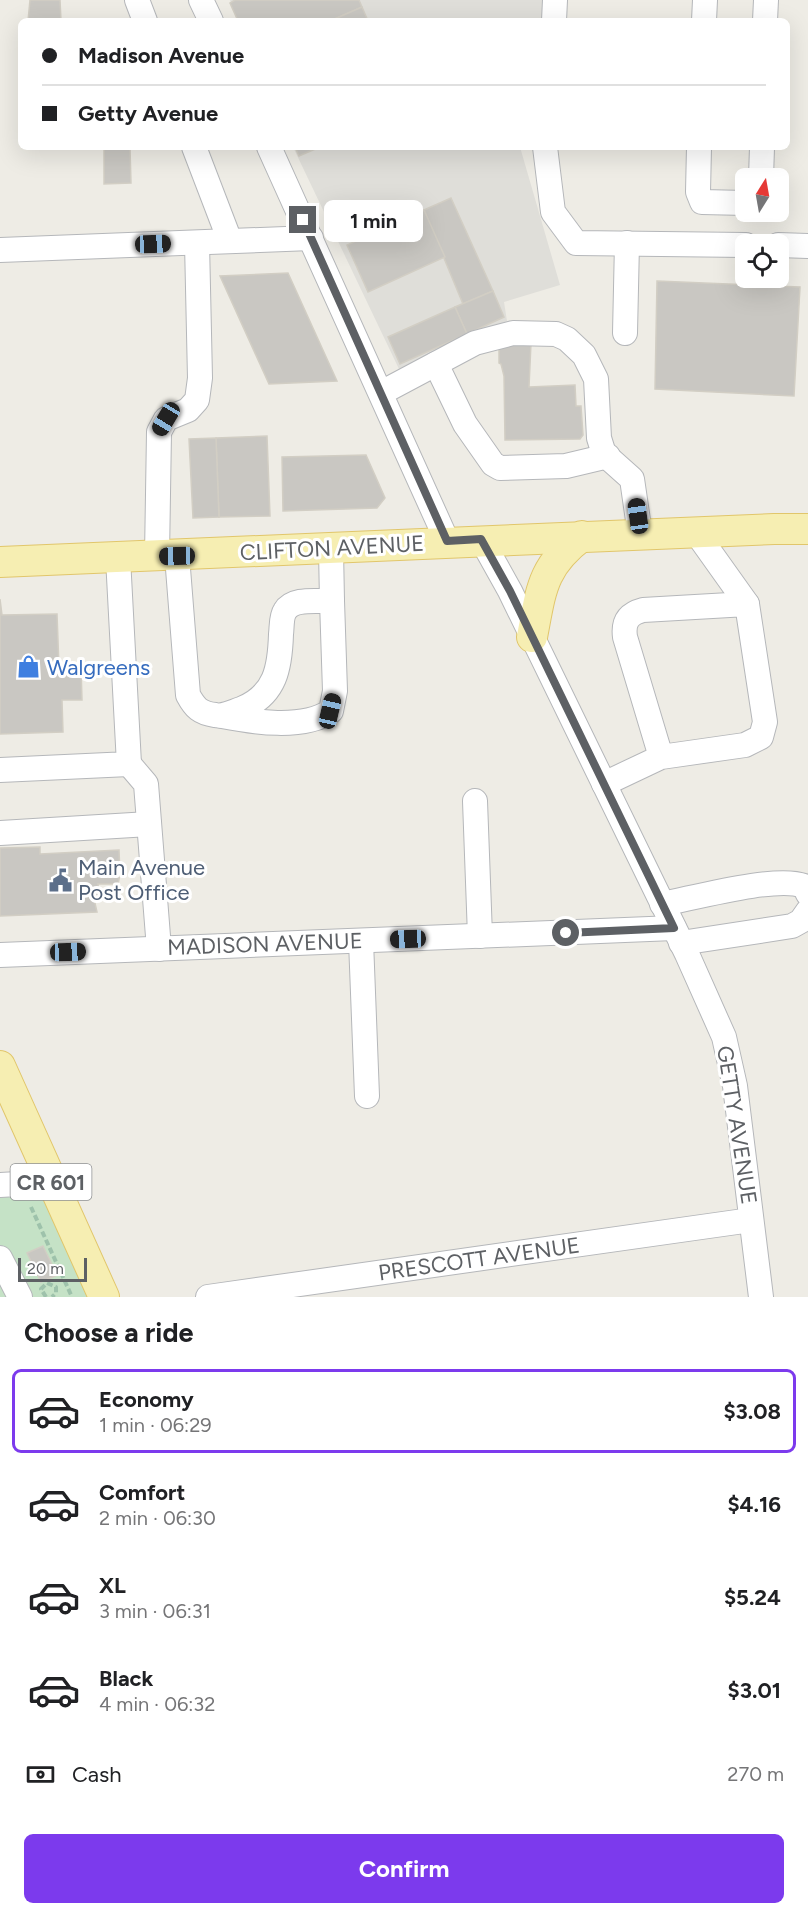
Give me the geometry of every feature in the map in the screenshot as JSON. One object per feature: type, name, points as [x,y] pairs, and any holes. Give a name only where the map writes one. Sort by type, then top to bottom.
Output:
[{"type":"main road","name":"CLIFTON AVENUE","points":[[0,562],[331,550],[481,539],[695,531],[808,530]]},
{"type":"main road","points":[[532,637],[540,594],[547,574],[556,559],[582,536]]},
{"type":"main road","name":"CR 601","points":[[0,1066],[104,1297]]},
{"type":"street","points":[[137,0],[144,18]]},
{"type":"street","points":[[201,0],[210,18]]},
{"type":"street","points":[[554,18],[555,0]]},
{"type":"street","points":[[704,18],[705,0]]},
{"type":"street","points":[[765,18],[766,0]]},
{"type":"street","points":[[195,150],[230,241]]},
{"type":"street","points":[[270,150],[447,541]]},
{"type":"street","points":[[545,150],[553,212],[576,243],[735,244]]},
{"type":"street","points":[[699,150],[698,192],[702,202],[735,203]]},
{"type":"street","points":[[761,168],[762,150]]},
{"type":"street","points":[[0,250],[311,238]]},
{"type":"street","points":[[197,243],[200,378],[197,400],[188,410],[166,419],[159,432],[167,556],[188,694],[195,708],[206,714],[260,724],[320,718],[330,711],[335,691],[331,550]]},
{"type":"street","points":[[625,333],[627,243]]},
{"type":"street","points":[[789,245],[808,246]]},
{"type":"street","points":[[381,393],[475,343],[513,333],[556,334],[567,339],[584,356],[596,379],[598,438],[604,454],[633,479],[640,534]]},
{"type":"street","points":[[436,364],[465,424],[493,464],[500,468],[566,466],[608,456]]},
{"type":"street","points":[[604,783],[661,757],[745,745],[761,737],[765,722],[747,604],[695,531]]},
{"type":"street","name":"GETTY AVENUE","points":[[481,539],[604,783],[724,1037],[735,1086],[761,1297]]},
{"type":"street","points":[[118,558],[129,764],[146,784],[159,949]]},
{"type":"street","points":[[222,716],[255,703],[269,687],[280,664],[282,621],[285,610],[296,602],[332,602]]},
{"type":"street","points":[[661,757],[624,637],[627,620],[632,613],[643,610],[747,604]]},
{"type":"street","points":[[0,770],[129,764]]},
{"type":"street","points":[[475,801],[480,936]]},
{"type":"street","points":[[0,832],[149,824]]},
{"type":"street","points":[[662,904],[773,883],[794,882],[804,886],[808,894]]},
{"type":"street","name":"MADISON AVENUE","points":[[0,955],[480,936],[678,936],[792,926],[801,921],[808,911]]},
{"type":"street","points":[[361,941],[367,1096]]},
{"type":"street","points":[[11,1185],[51,1182]]},
{"type":"street","name":"PRESCOTT AVENUE","points":[[208,1297],[751,1220]]},
{"type":"street","points":[[0,1258],[30,1294]]},
{"type":"path","points":[[11,1185],[72,1297]]},
{"type":"path","points":[[30,1294],[47,1282],[56,1287]]},
{"type":"path","points":[[56,1287],[66,1283]]},
{"type":"path","points":[[52,1297],[56,1287]]},
{"type":"shaded area","points":[[230,0],[549,0],[546,18],[237,18]]},
{"type":"shaded area","points":[[294,150],[521,150],[560,285],[504,302],[507,321],[399,369]]},
{"type":"green space","points":[[51,1182],[104,1297],[0,1297],[0,1185]]},
{"type":"building","points":[[30,0],[60,0],[61,18],[28,18]]},
{"type":"building","points":[[235,0],[359,0],[362,7],[337,18],[237,18],[230,3]]},
{"type":"building","points":[[362,7],[367,18],[337,18]]},
{"type":"building","points":[[104,150],[130,150],[131,183],[104,184]]},
{"type":"building","points":[[296,150],[313,150],[299,156]]},
{"type":"building","points":[[451,198],[493,291],[463,304],[424,210]]},
{"type":"building","points":[[424,210],[445,257],[368,292],[347,245]]},
{"type":"building","points":[[288,273],[337,381],[269,384],[220,276]]},
{"type":"building","points":[[657,281],[735,284],[735,288],[800,287],[794,396],[655,389]]},
{"type":"building","points":[[493,291],[504,317],[467,334],[455,307]]},
{"type":"building","points":[[455,307],[467,334],[400,364],[388,337]]},
{"type":"building","points":[[531,343],[529,387],[575,385],[576,406],[581,406],[583,435],[580,439],[505,440],[504,376],[499,363],[499,344]]},
{"type":"building","points":[[267,436],[270,516],[219,517],[216,438]]},
{"type":"building","points":[[216,438],[219,517],[193,518],[189,439]]},
{"type":"building","points":[[366,455],[385,498],[377,508],[283,511],[282,457]]},
{"type":"building","name":"Walgreens","points":[[0,599],[2,615],[57,614],[59,667],[81,667],[82,700],[62,700],[63,732],[0,734]]},
{"type":"building","name":"Main Avenue Post Office","points":[[40,847],[40,854],[119,850],[118,884],[98,884],[99,898],[94,899],[97,912],[0,916],[0,848]]},
{"type":"building","points":[[43,1246],[57,1275],[41,1282],[27,1253]]},
{"type":"place","name":"Walgreens","points":[[29,667]]},
{"type":"place","name":"Main Avenue Post Office","points":[[60,880]]},
{"type":"route","points":[[303,220],[447,541],[481,539],[510,591],[674,928],[566,933]]}]
